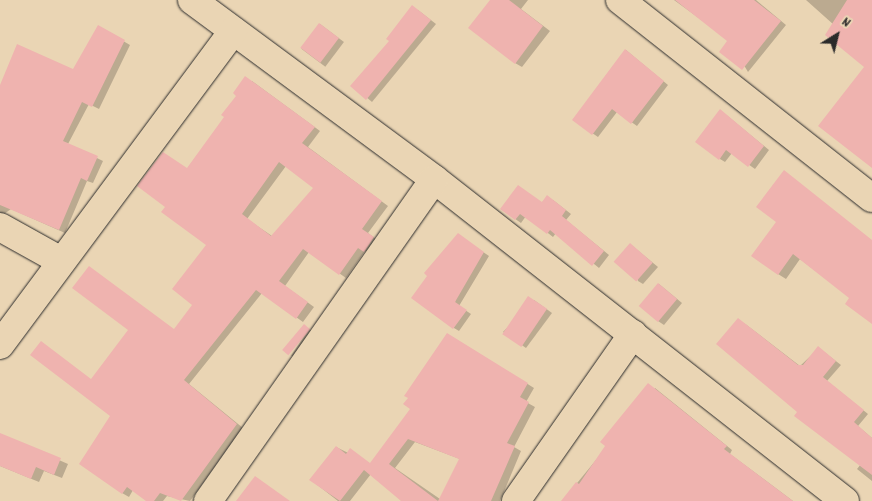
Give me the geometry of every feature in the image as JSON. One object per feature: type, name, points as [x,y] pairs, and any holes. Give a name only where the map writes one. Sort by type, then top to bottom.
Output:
[{"type":"street","points":[[192,0],[434,179],[845,501]]},
{"type":"street","points":[[620,0],[872,198]]},
{"type":"street","points":[[0,345],[233,31]]},
{"type":"street","points":[[208,501],[434,179]]},
{"type":"street","points":[[0,227],[61,261]]},
{"type":"street","points":[[516,501],[633,334]]},
{"type":"building","points":[[490,0],[509,0],[543,26],[515,64],[468,28]]},
{"type":"building","points":[[675,0],[754,0],[781,21],[742,70],[719,52],[727,41]]},
{"type":"building","points":[[847,0],[872,0],[872,168],[818,126],[864,67],[825,35]]},
{"type":"building","points":[[412,5],[431,20],[366,100],[350,86],[389,41],[386,39]]},
{"type":"building","points":[[319,23],[339,38],[320,63],[300,48]]},
{"type":"building","points":[[98,25],[125,40],[92,107],[82,102],[63,141],[98,156],[87,181],[81,178],[59,230],[0,205],[0,85],[17,44],[73,69]]},
{"type":"building","points":[[625,49],[664,81],[631,124],[612,109],[592,135],[572,120]]},
{"type":"building","points":[[245,76],[315,127],[302,143],[382,201],[362,229],[374,237],[364,252],[358,248],[339,275],[303,249],[279,281],[308,302],[296,319],[256,290],[184,380],[237,424],[181,501],[160,493],[154,501],[146,501],[127,487],[122,494],[79,464],[110,416],[30,355],[41,341],[91,379],[128,330],[72,288],[89,266],[174,329],[192,305],[172,289],[206,245],[161,212],[165,207],[137,186],[163,152],[187,168],[224,117],[221,115],[236,96],[233,93]],"holes":[[[279,162],[313,188],[271,236],[242,214]]]},
{"type":"building","points":[[720,109],[764,146],[748,167],[726,150],[719,160],[695,142]]},
{"type":"building","points":[[784,170],[872,240],[872,324],[845,304],[849,298],[793,254],[778,275],[751,256],[776,222],[756,207]]},
{"type":"building","points":[[518,185],[542,202],[547,195],[566,210],[562,216],[604,251],[592,266],[550,230],[547,234],[520,214],[515,220],[500,209]]},
{"type":"building","points":[[458,233],[484,252],[455,302],[467,310],[453,329],[411,298],[427,276],[424,273]]},
{"type":"building","points":[[630,243],[653,263],[636,282],[614,262]]},
{"type":"building","points":[[658,283],[677,299],[658,322],[639,306]]},
{"type":"building","points":[[528,296],[547,309],[521,347],[502,334]]},
{"type":"building","points":[[738,318],[798,365],[803,365],[818,346],[836,361],[823,377],[864,410],[854,422],[872,438],[872,475],[794,416],[797,412],[716,344]]},
{"type":"building","points":[[304,324],[310,329],[288,355],[282,350]]},
{"type":"building","points":[[447,333],[528,383],[520,397],[529,402],[507,443],[515,446],[491,501],[401,501],[364,470],[340,501],[309,480],[336,446],[346,454],[350,448],[370,463],[410,409],[403,404],[408,398],[404,396]],"holes":[[[408,439],[459,459],[438,501],[389,464]]]},
{"type":"building","points":[[648,383],[727,446],[724,449],[793,501],[561,501],[576,482],[579,484],[605,446],[600,442]]},
{"type":"building","points":[[0,433],[61,458],[54,475],[36,467],[31,479],[0,466]]},
{"type":"building","points":[[255,476],[290,501],[236,501]]}]
